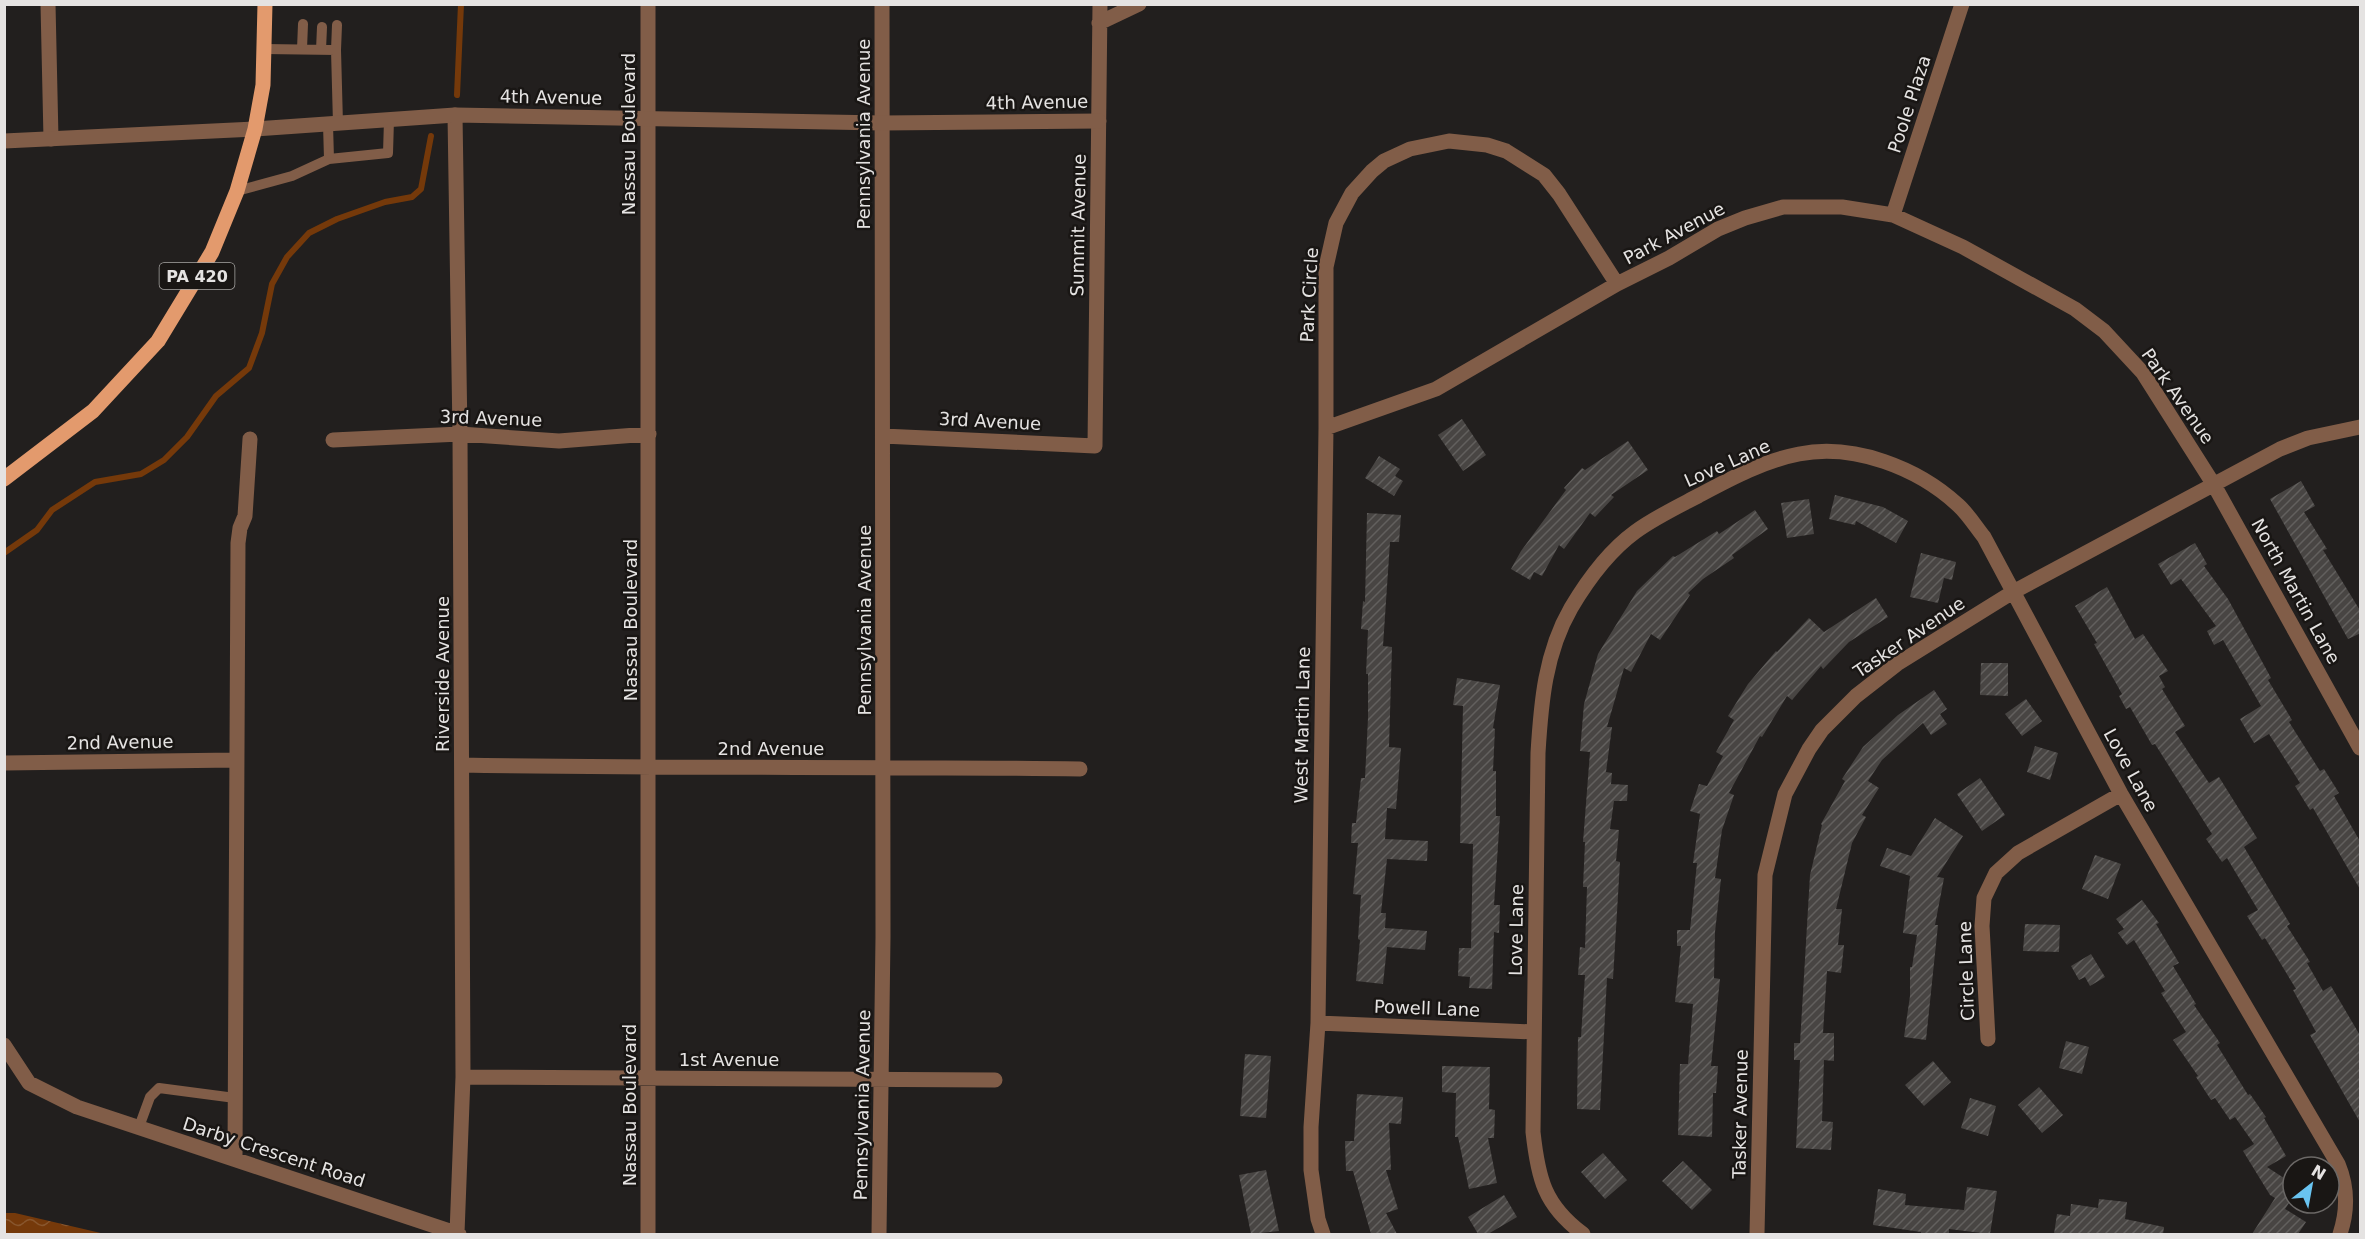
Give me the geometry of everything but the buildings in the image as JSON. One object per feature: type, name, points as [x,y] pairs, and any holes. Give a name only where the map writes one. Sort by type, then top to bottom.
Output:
[{"type":"main road","name":"PA 420","points":[[4,479],[93,411],[158,341],[212,252],[237,191],[255,129],[263,85],[266,4]]},
{"type":"street","points":[[48,4],[51,139]]},
{"type":"street","name":"Nassau Boulevard","points":[[648,4],[650,768],[648,1234]]},
{"type":"street","name":"Pennsylvania Avenue","points":[[879,1234],[883,1079],[882,4]]},
{"type":"street","name":"Summit Avenue","points":[[1095,446],[1100,4]]},
{"type":"street","points":[[1099,23],[1139,4]]},
{"type":"street","name":"Poole Plaza","points":[[1893,215],[1962,4]]},
{"type":"street","name":"4th Avenue","points":[[4,141],[255,129],[455,115],[882,123],[1099,121]]},
{"type":"street","name":"Riverside Avenue","points":[[455,115],[460,434],[463,1077],[458,1234]]},
{"type":"street","name":"Park Circle","points":[[1326,428],[1326,267],[1331,242],[1336,224],[1352,193],[1372,171],[1395,155],[1426,145],[1449,141],[1470,142],[1506,151],[1524,161],[1544,175],[1559,194],[1617,284]]},
{"type":"street","name":"Park Avenue","points":[[1326,428],[1436,389],[1617,284],[1669,258],[1718,229],[1783,207],[1842,207],[1893,215],[1963,247],[2075,309],[2104,331],[2143,373],[2214,485]]},
{"type":"street","name":"Tasker Avenue","points":[[1757,1234],[1765,875],[1785,794],[1796,770],[1822,730],[1856,696],[1897,664],[2013,592],[2289,446],[2308,438],[2361,427]]},
{"type":"street","name":"West Martin Lane","points":[[1323,1234],[1318,1219],[1311,1170],[1318,1023],[1326,428]]},
{"type":"street","name":"3rd Avenue","points":[[333,440],[460,434],[559,441],[649,434]]},
{"type":"street","name":"3rd Avenue","points":[[883,436],[1095,446]]},
{"type":"street","points":[[235,1159],[237,543],[244,516],[250,439]]},
{"type":"street","name":"Love Lane","points":[[1582,1234],[1557,1211],[1541,1184],[1533,1132],[1538,753],[1541,711],[1549,659],[1571,609],[1597,571],[1635,532],[1718,485],[1763,465],[1799,454],[1840,453],[1876,460],[1920,477],[1960,507],[1984,537],[2121,794],[2338,1164],[2345,1181],[2347,1196],[2340,1234]]},
{"type":"street","name":"North Martin Lane","points":[[2214,485],[2361,748]]},
{"type":"street","name":"2nd Avenue","points":[[4,763],[235,760]]},
{"type":"street","name":"2nd Avenue","points":[[462,765],[650,768],[883,766],[1080,768]]},
{"type":"street","name":"Circle Lane","points":[[1988,1039],[1982,926],[1984,898],[1996,873],[2027,847],[2121,794]]},
{"type":"street","name":"Powell Lane","points":[[1318,1023],[1534,1032]]},
{"type":"street","name":"Darby Crescent Road","points":[[4,1045],[29,1083],[77,1107],[458,1234]]},
{"type":"street","name":"1st Avenue","points":[[463,1077],[995,1080]]},
{"type":"lane","points":[[302,49],[303,24]]},
{"type":"lane","points":[[329,159],[333,124],[337,26]]},
{"type":"lane","points":[[321,50],[322,27]]},
{"type":"lane","points":[[265,49],[336,50]]},
{"type":"lane","points":[[237,191],[292,176],[329,159],[388,153],[388,120]]},
{"type":"lane","points":[[139,1127],[150,1097],[159,1088],[235,1098]]},
{"type":"water","points":[[4,1213],[15,1213],[105,1234],[5,1234]]},
{"type":"waterway","points":[[457,95],[461,4]]},
{"type":"waterway","points":[[4,553],[37,530],[52,510],[95,482],[141,474],[164,460],[187,437],[216,396],[249,368],[262,333],[272,284],[287,257],[309,233],[337,219],[385,202],[412,197],[421,189],[431,136]]}]
